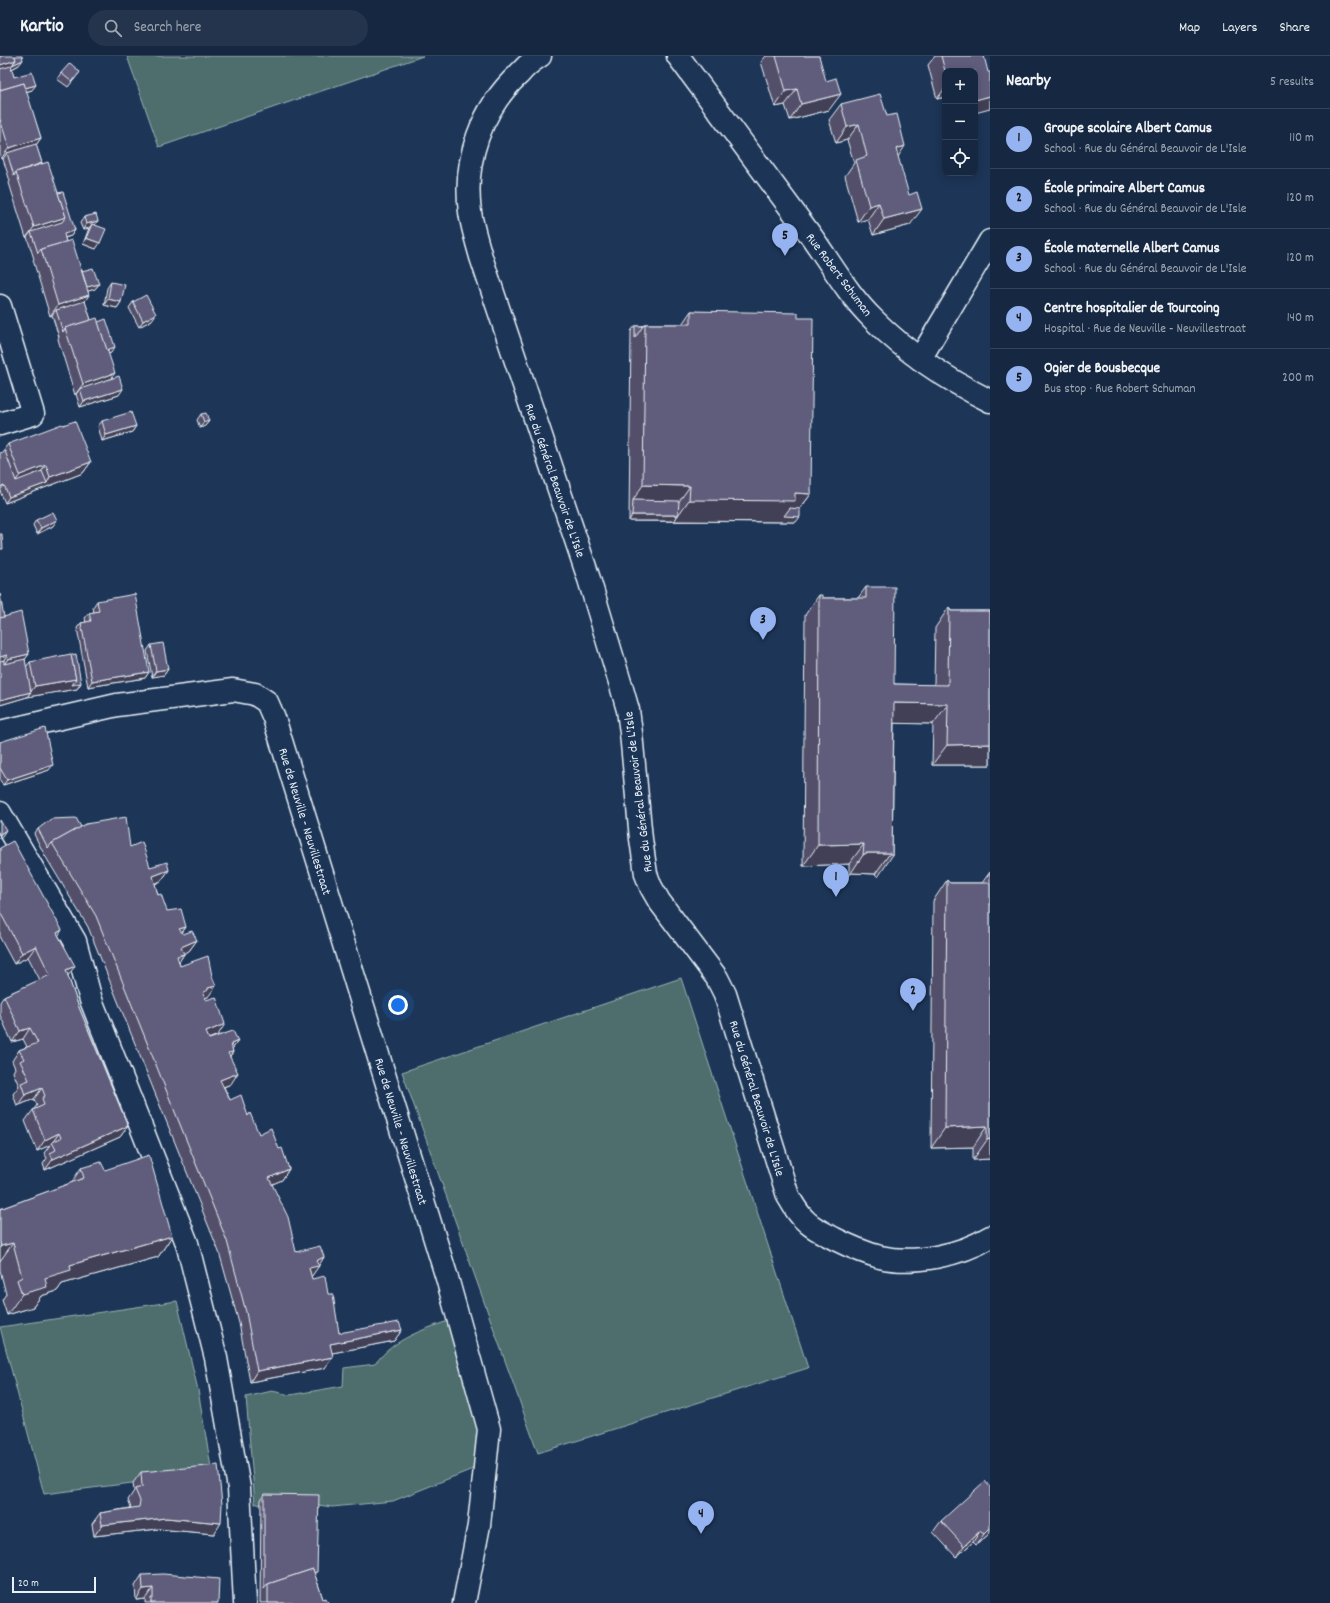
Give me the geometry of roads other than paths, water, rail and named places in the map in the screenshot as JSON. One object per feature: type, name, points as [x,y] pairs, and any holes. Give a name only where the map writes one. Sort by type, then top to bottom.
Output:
[{"type":"street","name":"Rue du Général Beauvoir de L'Isle","points":[[540,56],[533,60],[510,81],[494,102],[480,129],[471,156],[469,188],[470,213],[481,257],[589,579],[624,696],[631,733],[641,839],[646,874],[659,901],[717,978],[725,994],[788,1196],[796,1210],[808,1223],[843,1243],[881,1257],[899,1259],[922,1259],[939,1256],[974,1246],[990,1237]]},
{"type":"street","name":"Rue Robert Schuman","points":[[678,56],[858,302],[873,320],[897,342],[920,359],[945,376],[990,401]]},
{"type":"street","points":[[920,359],[990,241]]},
{"type":"street","points":[[0,306],[33,414],[0,424]]},
{"type":"street","name":"Rue de Neuville - Neuvillestraat","points":[[0,732],[117,705],[233,690],[255,694],[267,702],[274,718],[447,1278],[489,1429],[479,1525],[464,1603]]},
{"type":"street","points":[[0,813],[75,941],[92,1000],[187,1243],[216,1358],[239,1488],[245,1603]]},
{"type":"place","name":"Ogier de Bousbecque","points":[[785,256]]},
{"type":"place","name":"École maternelle Albert Camus","points":[[763,640]]},
{"type":"place","name":"Groupe scolaire Albert Camus","points":[[836,897]]},
{"type":"place","name":"École primaire Albert Camus","points":[[913,1011]]},
{"type":"place","name":"Centre hospitalier de Tourcoing","points":[[701,1534]]}]
